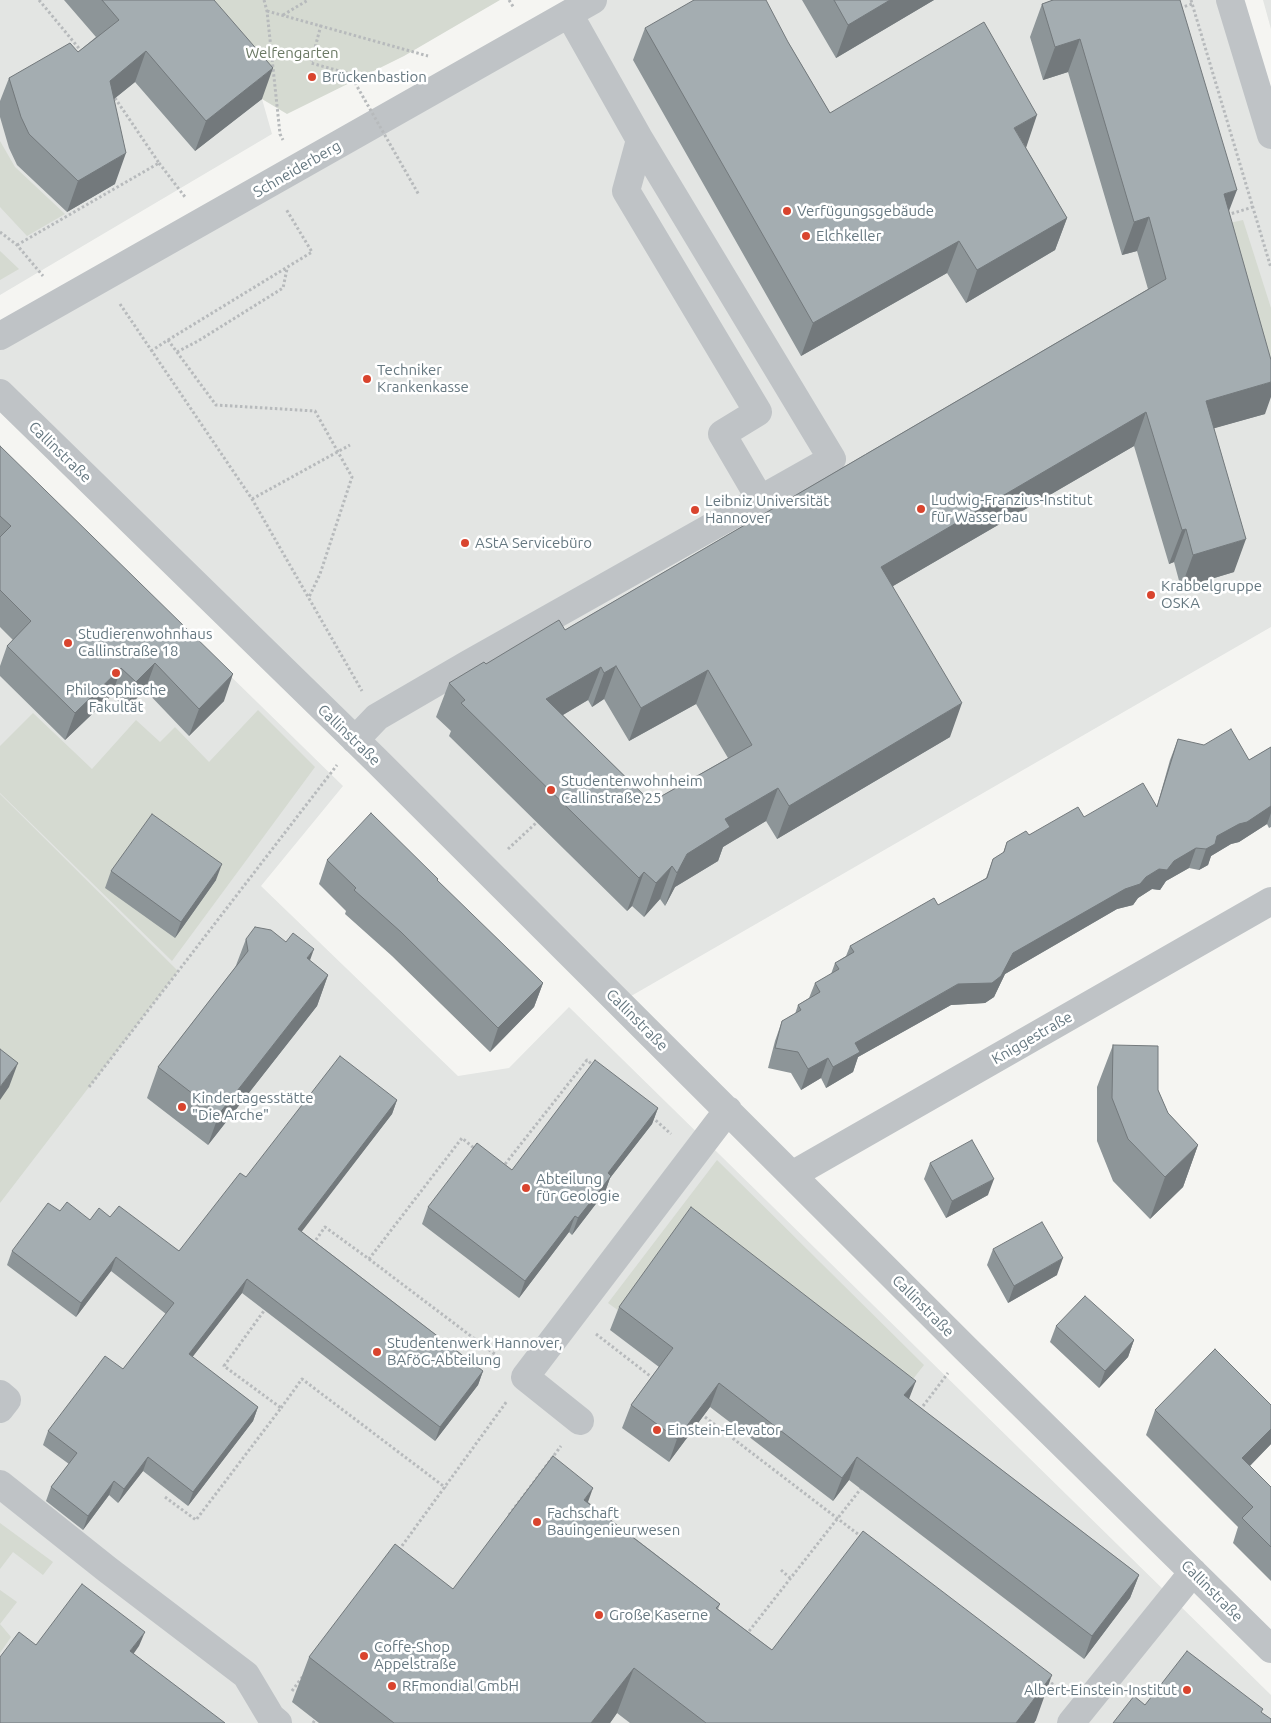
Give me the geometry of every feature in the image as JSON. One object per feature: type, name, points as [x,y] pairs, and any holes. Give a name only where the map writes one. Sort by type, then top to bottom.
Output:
[{"type":"street","name":"Schneiderberg","points":[[0,336],[593,0]]},
{"type":"street","points":[[1230,0],[1271,135]]},
{"type":"street","points":[[356,740],[377,717],[832,459],[640,140],[569,14]]},
{"type":"street","points":[[640,140],[626,190],[758,412]]},
{"type":"street","points":[[760,499],[722,434],[792,392]]},
{"type":"street","name":"Callinstraße","points":[[0,393],[356,740],[966,1349],[1271,1650]]},
{"type":"street","name":"Kniggestraße","points":[[792,1175],[1271,901]]},
{"type":"street","points":[[580,1421],[525,1376],[728,1110]]},
{"type":"street","points":[[0,1394],[7,1400],[0,1409]]},
{"type":"street","points":[[0,1484],[108,1570],[246,1675],[275,1720]]},
{"type":"street","points":[[1077,1715],[1193,1572]]},
{"type":"path","points":[[39,0],[86,56]]},
{"type":"path","points":[[264,0],[267,10],[280,134]]},
{"type":"path","points":[[282,15],[308,0]]},
{"type":"path","points":[[1172,11],[1192,2],[1271,268]]},
{"type":"path","points":[[267,10],[472,69]]},
{"type":"path","points":[[321,25],[311,63],[350,74],[419,195]]},
{"type":"path","points":[[115,98],[172,180]]},
{"type":"path","points":[[17,245],[160,163]]},
{"type":"path","points":[[151,351],[312,252],[270,184]]},
{"type":"path","points":[[1222,216],[1253,207]]},
{"type":"path","points":[[0,232],[17,245],[35,264]]},
{"type":"path","points":[[177,352],[198,342],[283,288],[287,269]]},
{"type":"path","points":[[104,278],[151,351],[252,499],[377,717]]},
{"type":"path","points":[[168,340],[216,405],[315,411],[352,476],[320,574],[309,598]]},
{"type":"path","points":[[252,499],[350,445]]},
{"type":"path","points":[[89,1087],[356,740]]},
{"type":"path","points":[[502,1168],[587,1060],[594,1066]]},
{"type":"path","points":[[651,1116],[694,1154]]},
{"type":"path","points":[[368,1259],[462,1138],[478,1150]]},
{"type":"path","points":[[308,1252],[325,1227],[525,1376],[396,1555]]},
{"type":"path","points":[[266,1308],[224,1366],[281,1408]]},
{"type":"path","points":[[571,1315],[662,1384]]},
{"type":"path","points":[[915,1416],[966,1349]]},
{"type":"path","points":[[165,1497],[196,1520],[302,1379],[446,1488]]},
{"type":"path","points":[[700,1413],[867,1541]]},
{"type":"path","points":[[506,1518],[580,1421]]},
{"type":"path","points":[[740,1642],[867,1481]]},
{"type":"path","points":[[529,1488],[536,1494]]},
{"type":"path","points":[[781,1570],[790,1578]]},
{"type":"path","points":[[275,1720],[304,1675]]},
{"type":"path","points":[[1044,1678],[1077,1715]]},
{"type":"path","points":[[313,1723],[318,1716]]},
{"type":"shaded area","points":[[0,0],[176,0],[262,99],[272,134],[0,295]]},
{"type":"shaded area","name":"Leibniz Universität Hannover","points":[[593,0],[1231,0],[1271,134],[1271,627],[619,1003],[0,393],[0,336]]},
{"type":"shaded area","points":[[1263,0],[1271,0],[1271,29]]},
{"type":"shaded area","points":[[0,451],[343,786],[261,886],[458,1076],[509,1068],[569,1007],[1271,1695],[1271,1723],[0,1723]]},
{"type":"green space","name":"Welfengarten","points":[[176,0],[500,0],[404,56],[287,114],[262,99]]},
{"type":"green space","points":[[0,141],[15,167],[65,214],[27,236],[0,207]]},
{"type":"green space","points":[[1243,220],[1271,308],[1271,385],[1225,224]]},
{"type":"green space","points":[[0,251],[19,269],[0,280]]},
{"type":"green space","points":[[258,710],[315,767],[172,961],[0,793],[0,746],[33,713],[92,769],[136,720],[160,742],[175,727],[209,762]]},
{"type":"green space","points":[[0,794],[178,971],[0,1203]]},
{"type":"green space","points":[[717,1160],[924,1365],[902,1393],[619,1311],[608,1303]]},
{"type":"green space","points":[[0,1523],[53,1562],[43,1575],[13,1552],[0,1569]]},
{"type":"green space","points":[[0,1590],[17,1602],[0,1624]]},
{"type":"green space","points":[[0,1624],[11,1637],[0,1653]]},
{"type":"building","points":[[102,0],[214,0],[273,68],[206,121],[146,51],[110,81],[126,153],[78,181],[29,134],[21,117],[9,78],[70,43],[78,52],[119,20]]},
{"type":"building","points":[[694,0],[766,0],[788,42],[830,113],[984,22],[1037,115],[1014,128],[1067,218],[977,270],[959,241],[813,323],[645,28]]},
{"type":"building","points":[[834,0],[890,0],[848,25]]},
{"type":"building","points":[[1053,0],[1180,0],[1237,190],[1224,194],[1271,360],[1271,382],[1206,401],[1246,539],[1193,555],[1186,529],[1182,530],[1146,412],[881,567],[962,703],[789,806],[778,788],[725,819],[730,827],[687,854],[677,873],[672,866],[656,883],[644,872],[639,878],[461,703],[465,700],[449,683],[484,662],[486,664],[559,620],[565,630],[1166,279],[1149,217],[1134,222],[1080,39],[1055,47],[1042,4]],"holes":[[[616,666],[641,708],[708,670],[752,745],[651,802],[546,699],[601,667],[604,673]]]},
{"type":"building","points":[[0,446],[233,674],[199,709],[155,663],[136,682],[121,668],[75,713],[7,646],[31,621],[0,590],[0,537],[11,526],[0,516]]},
{"type":"building","points":[[1231,729],[1249,760],[1271,747],[1271,806],[1247,822],[1239,824],[1217,836],[1215,844],[1206,849],[1196,848],[1174,861],[1167,870],[1159,869],[1146,877],[1140,884],[1125,889],[1013,953],[1001,976],[992,983],[958,984],[855,1043],[860,1052],[833,1067],[828,1058],[808,1069],[798,1052],[775,1048],[782,1021],[801,1010],[798,1005],[820,992],[815,983],[839,969],[835,963],[854,952],[850,946],[934,898],[938,905],[987,878],[993,859],[1004,852],[1007,842],[1026,831],[1029,835],[1078,807],[1084,817],[1143,783],[1157,807],[1178,739],[1204,745]]},
{"type":"building","points":[[371,813],[543,983],[498,1028],[401,932],[354,890],[356,888],[327,860]]},
{"type":"building","points":[[152,814],[222,864],[181,922],[111,871]]},
{"type":"building","points":[[255,927],[271,930],[286,942],[293,933],[314,949],[307,958],[328,975],[219,1114],[158,1067],[248,951],[246,939]]},
{"type":"building","points":[[1113,1045],[1158,1046],[1158,1090],[1168,1113],[1198,1145],[1165,1177],[1128,1139],[1112,1098]]},
{"type":"building","points":[[0,1049],[18,1063],[0,1087]]},
{"type":"building","points":[[340,1056],[397,1100],[298,1229],[483,1371],[440,1427],[247,1279],[189,1354],[258,1407],[193,1492],[148,1457],[124,1489],[114,1481],[88,1516],[51,1487],[77,1453],[48,1431],[105,1356],[123,1369],[174,1303],[116,1257],[81,1303],[12,1251],[48,1203],[60,1211],[67,1202],[90,1220],[99,1208],[110,1217],[119,1206],[179,1251],[240,1173],[246,1177]]},
{"type":"building","name":"Abteilung für Geologie","points":[[595,1060],[658,1108],[608,1173],[611,1176],[578,1218],[575,1216],[525,1281],[428,1207],[477,1143],[512,1170]]},
{"type":"building","points":[[972,1140],[994,1179],[952,1201],[930,1163]]},
{"type":"building","points":[[691,1207],[916,1381],[904,1395],[1139,1575],[1092,1636],[857,1457],[842,1478],[719,1383],[677,1439],[631,1405],[673,1348],[619,1307]]},
{"type":"building","points":[[1042,1222],[1063,1258],[1014,1286],[993,1249]]},
{"type":"building","points":[[1085,1296],[1134,1340],[1105,1371],[1056,1326]]},
{"type":"building","points":[[1215,1349],[1271,1405],[1271,1429],[1242,1458],[1271,1487],[1271,1547],[1242,1518],[1253,1507],[1155,1410]]},
{"type":"building","points":[[553,1456],[593,1488],[584,1500],[720,1604],[716,1608],[772,1650],[863,1531],[1052,1675],[1016,1723],[706,1723],[634,1668],[591,1723],[394,1723],[309,1657],[395,1544],[453,1589]]},
{"type":"building","points":[[82,1584],[145,1632],[130,1651],[225,1723],[0,1723],[0,1657],[19,1632],[36,1645]]},
{"type":"building","points":[[1187,1651],[1263,1709],[1261,1712],[1271,1719],[1271,1723],[1113,1723],[1134,1696],[1145,1705]]},
{"type":"place","name":"Brückenbastion","points":[[312,77]]},
{"type":"place","name":"Verfügungsgebäude","points":[[787,211]]},
{"type":"place","name":"Elchkeller","points":[[806,236]]},
{"type":"place","name":"Techniker Krankenkasse","points":[[367,379]]},
{"type":"place","name":"Ludwig-Franzius-Institut für Wasserbau","points":[[921,509]]},
{"type":"place","name":"Leibniz Universität Hannover","points":[[695,510]]},
{"type":"place","name":"AStA Servicebüro","points":[[465,543]]},
{"type":"place","name":"Krabbelgruppe OSKA","points":[[1151,595]]},
{"type":"place","name":"Studierenwohnhaus Callinstraße 18","points":[[68,643]]},
{"type":"place","name":"Philosophische Fakultät","points":[[116,673]]},
{"type":"place","name":"Studentenwohnheim Callinstraße 25","points":[[551,790]]},
{"type":"place","name":"Kindertagesstätte \"Die Arche\"","points":[[182,1107]]},
{"type":"place","name":"Abteilung für Geologie","points":[[526,1188]]},
{"type":"place","name":"Studentenwerk Hannover, BAföG-Abteilung","points":[[377,1352]]},
{"type":"place","name":"Einstein-Elevator","points":[[657,1430]]},
{"type":"place","name":"Fachschaft Bauingenieurwesen","points":[[537,1522]]},
{"type":"place","name":"Große Kaserne","points":[[599,1615]]},
{"type":"place","name":"Coffe-Shop Appelstraße","points":[[364,1656]]},
{"type":"place","name":"RFmondial GmbH","points":[[392,1686]]},
{"type":"place","name":"Albert-Einstein-Institut","points":[[1187,1690]]}]
